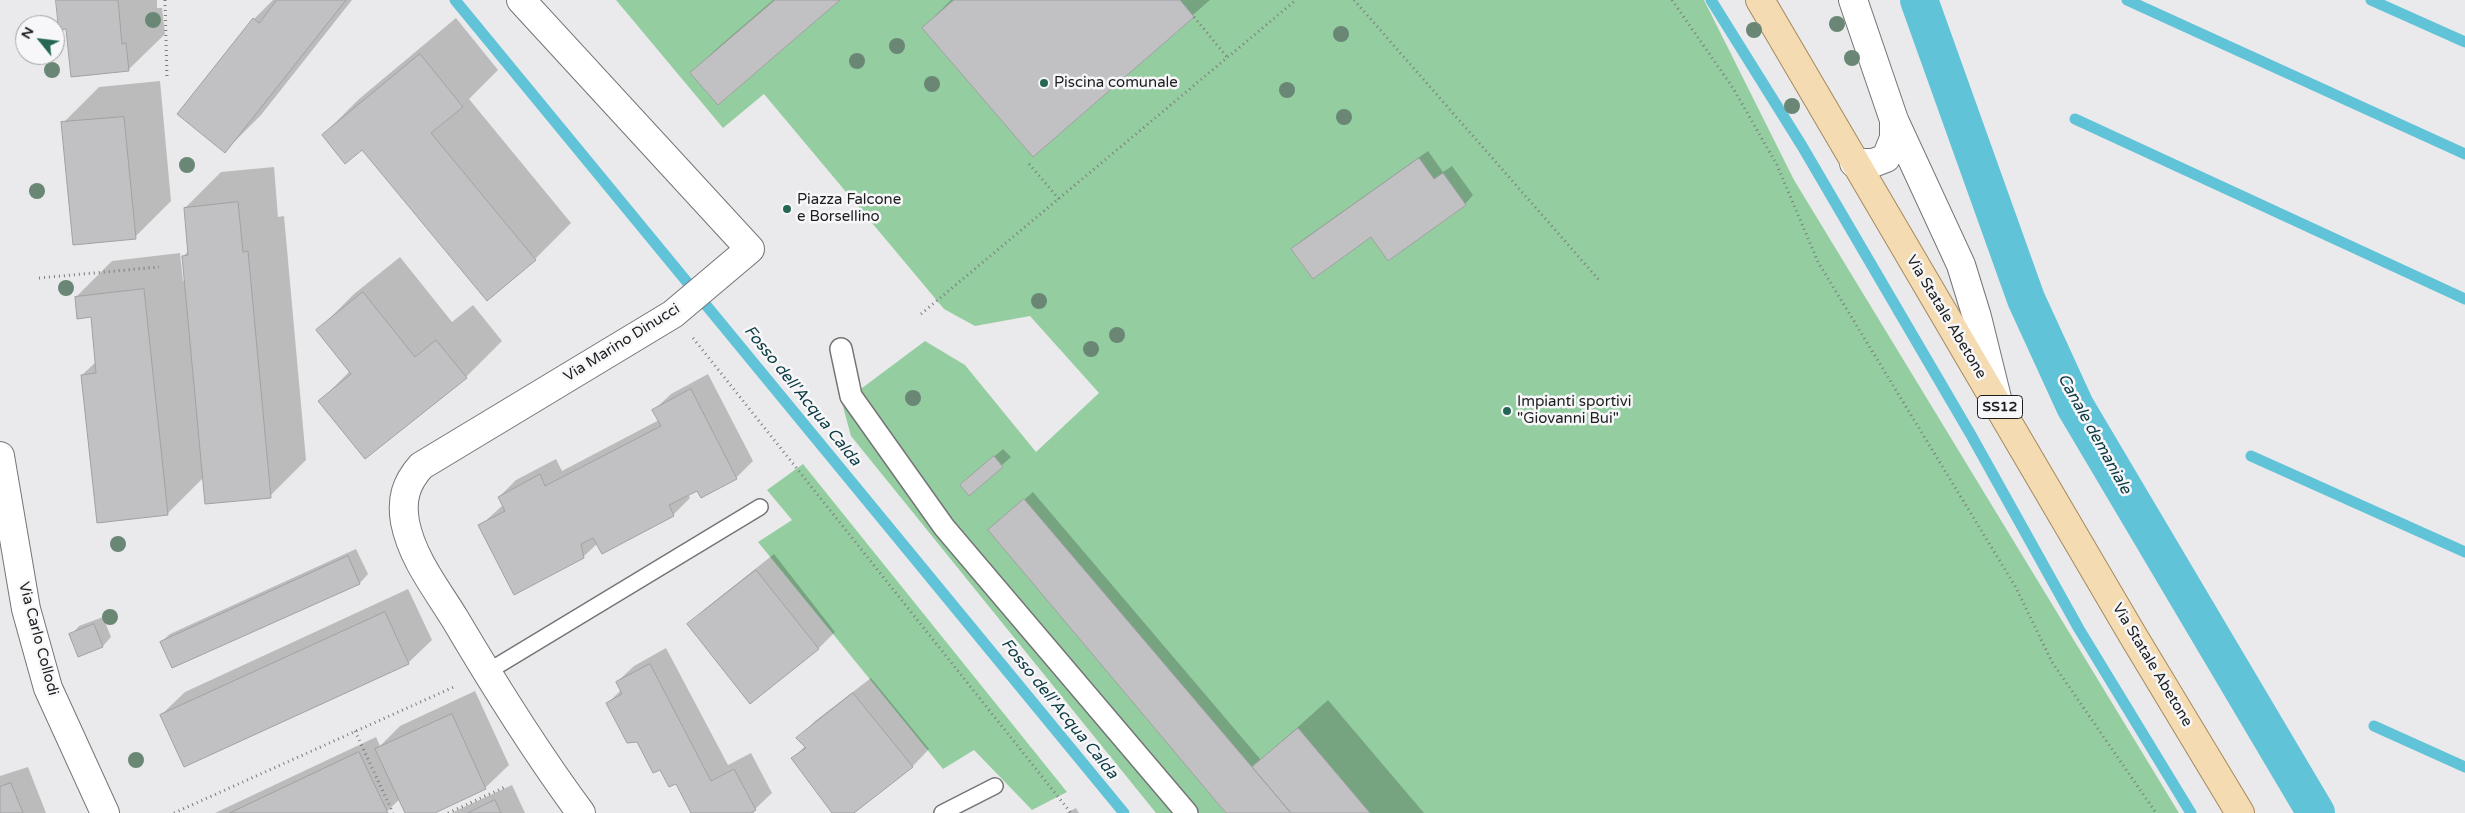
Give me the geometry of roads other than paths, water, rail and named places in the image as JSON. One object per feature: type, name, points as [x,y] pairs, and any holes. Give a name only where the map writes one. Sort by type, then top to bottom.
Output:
[{"type":"main road","name":"Via Statale Abetone","points":[[1760,0],[1854,163],[2240,813]]},
{"type":"street","name":"Via Marino Dinucci","points":[[521,0],[750,249],[674,314],[421,466],[409,480],[405,498],[405,520],[414,550],[486,672],[548,768],[581,813]]},
{"type":"street","points":[[1853,0],[1894,120],[1960,265],[1977,318],[1998,405]]},
{"type":"street","points":[[1854,163],[1874,164],[1886,158],[1894,138],[1894,120]]},
{"type":"street","points":[[841,349],[851,396],[944,527],[1187,813]]},
{"type":"street","name":"Via Carlo Collodi","points":[[0,456],[0,465],[26,609],[48,688],[105,813]]},
{"type":"lane","points":[[486,672],[760,507]]},
{"type":"lane","points":[[942,813],[995,786]]},
{"type":"waterway","name":"Fosso dell'Acqua Calda","points":[[455,0],[1124,813]]},
{"type":"waterway","points":[[1711,0],[1802,146],[1971,435],[2079,629],[2191,813]]},
{"type":"waterway","name":"Canale demaniale","points":[[1919,0],[2026,299],[2075,406],[2316,813]]},
{"type":"waterway","points":[[2127,0],[2465,154]]},
{"type":"waterway","points":[[2371,0],[2465,42]]},
{"type":"waterway","points":[[2075,119],[2465,299]]},
{"type":"waterway","points":[[2251,456],[2465,552]]},
{"type":"waterway","points":[[2374,726],[2465,767]]},
{"type":"place","name":"Piscina comunale","points":[[1044,83]]},
{"type":"place","name":"Piazza Falcone e Borsellino","points":[[787,209]]},
{"type":"place","name":"Impianti sportivi \"Giovanni Bui\"","points":[[1507,411]]}]
